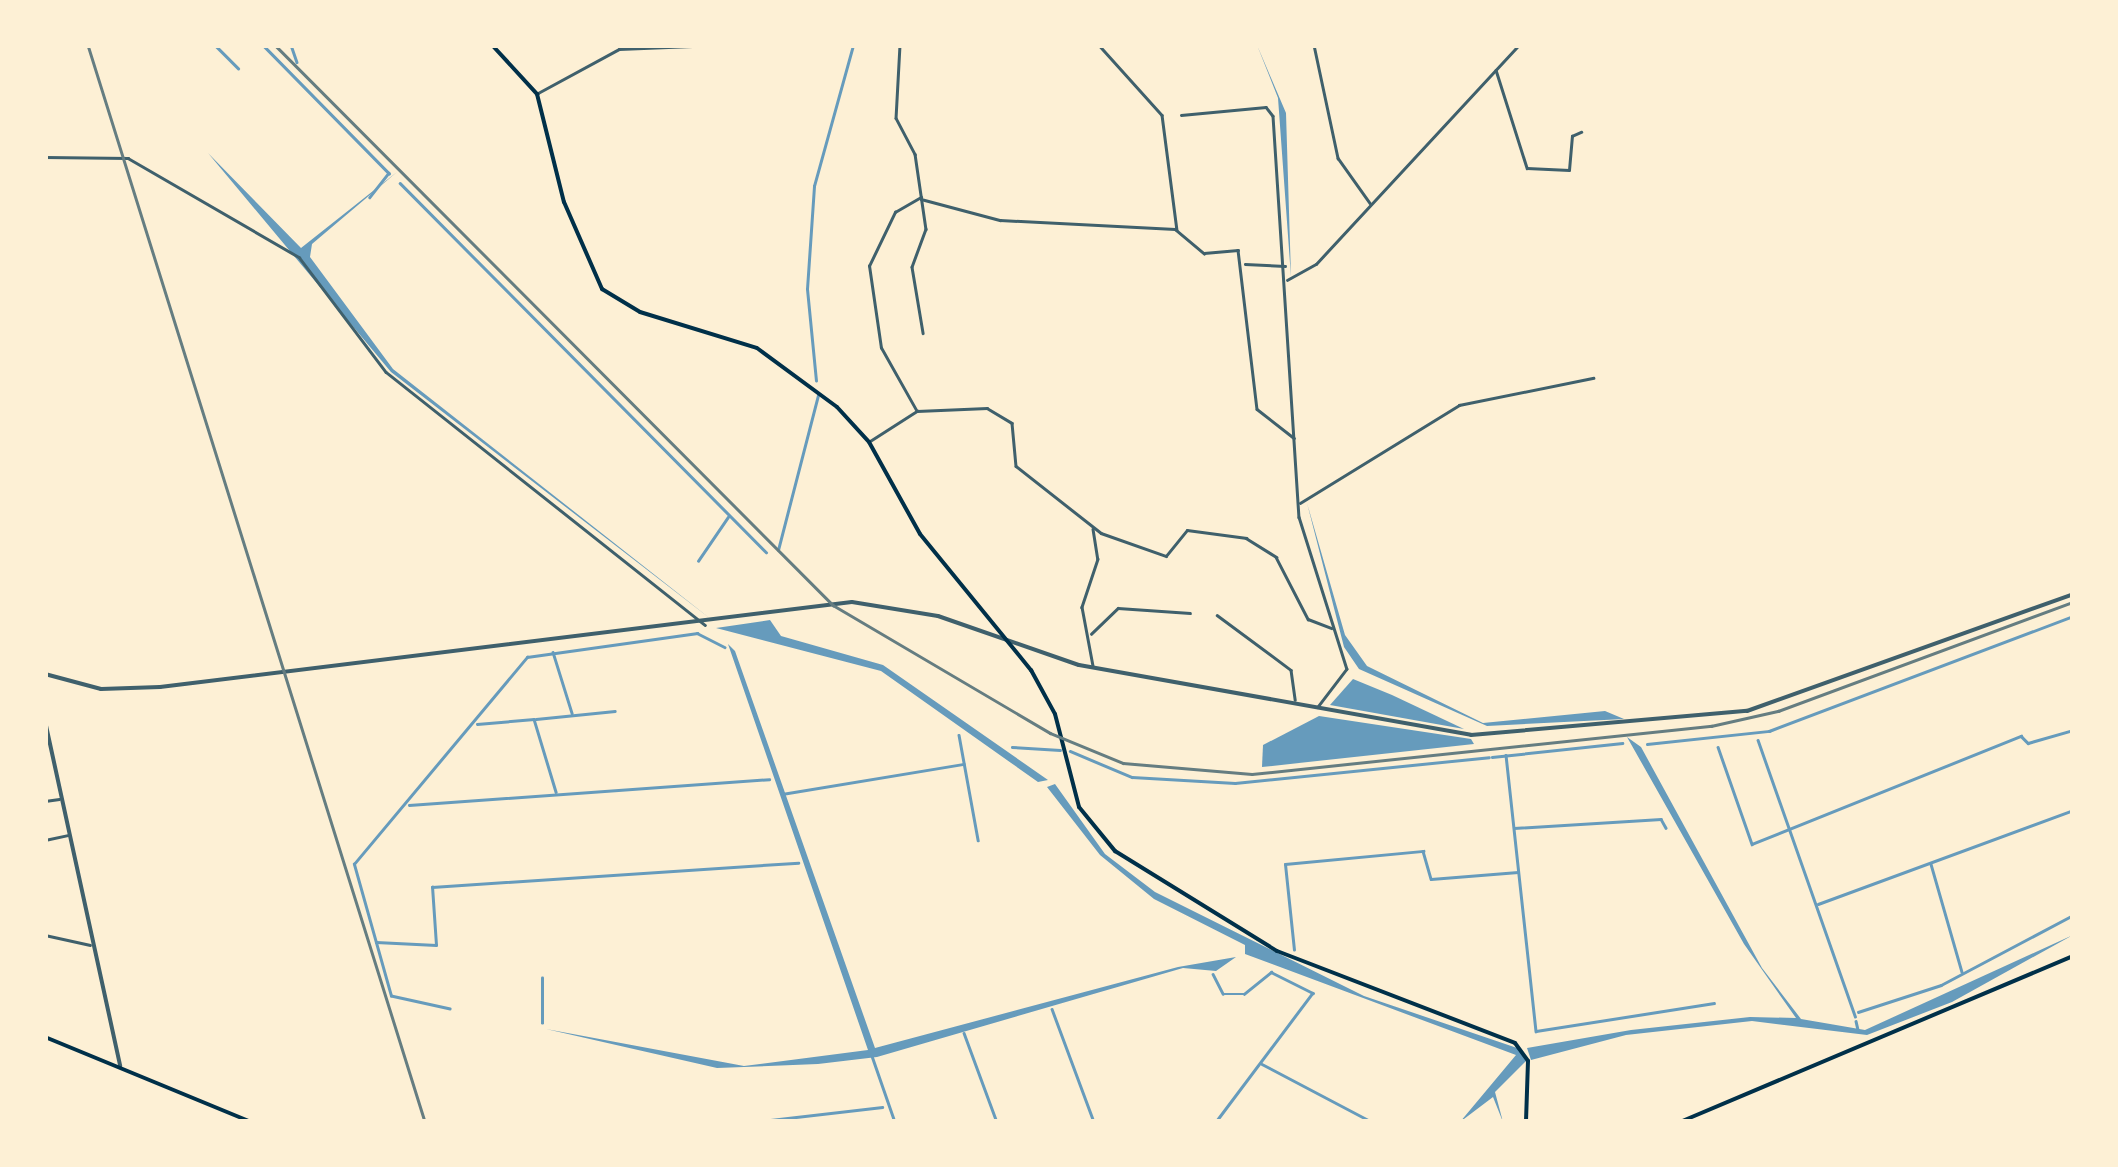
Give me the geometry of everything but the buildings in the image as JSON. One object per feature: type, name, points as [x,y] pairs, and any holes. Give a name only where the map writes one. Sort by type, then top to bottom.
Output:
[{"type":"main road","points":[[492,45],[537,94],[564,202],[602,289],[640,312],[757,348],[824,393],[869,442],[920,534],[1011,638],[1055,714],[1079,807],[1151,881],[1277,950],[1516,1043],[1527,1058],[1526,1122]]},
{"type":"main road","points":[[1680,1122],[2073,956]]},
{"type":"main road","points":[[45,1036],[251,1122]]},
{"type":"street","points":[[537,94],[619,49],[717,45]]},
{"type":"street","points":[[900,45],[896,118],[921,198],[926,235],[912,266],[923,333]]},
{"type":"street","points":[[1100,45],[1162,114],[1177,230]]},
{"type":"street","points":[[1314,45],[1338,158],[1369,204]]},
{"type":"street","points":[[1291,279],[1369,204],[1519,45]]},
{"type":"street","points":[[1494,70],[1504,77],[1528,168],[1569,170],[1572,136],[1581,132]]},
{"type":"street","points":[[1182,115],[1272,110],[1285,266],[1291,279],[1294,438],[1302,503],[1333,628],[1348,669],[1318,708]]},
{"type":"street","points":[[45,157],[128,158],[299,257],[386,372],[705,625]]},
{"type":"street","points":[[917,411],[880,348],[869,266],[896,212],[921,198],[1000,220],[1177,230],[1204,253],[1238,250],[1244,264],[1257,409],[1294,438]]},
{"type":"street","points":[[1244,264],[1285,266]]},
{"type":"street","points":[[1302,503],[1460,405],[1593,378]]},
{"type":"street","points":[[869,442],[917,411],[975,404],[1007,417],[1013,462],[1091,525],[1166,556],[1187,530],[1246,538],[1276,557],[1308,619],[1333,628]]},
{"type":"street","points":[[1091,525],[1098,560],[1082,607],[1091,636],[1093,667]]},
{"type":"street","points":[[45,674],[127,689],[705,625],[852,602],[1011,638],[1093,667],[1463,735],[1623,724],[1778,702],[2073,594]]},
{"type":"street","points":[[1091,636],[1118,608],[1190,613]]},
{"type":"street","points":[[1217,615],[1291,670],[1294,704]]},
{"type":"street","points":[[45,721],[90,945],[120,1066]]},
{"type":"street","points":[[45,765],[54,763]]},
{"type":"street","points":[[45,801],[61,798]]},
{"type":"street","points":[[45,840],[69,834]]},
{"type":"street","points":[[45,934],[90,945]]},
{"type":"water","points":[[1257,45],[1286,113],[1291,277],[1278,98]]},
{"type":"water","points":[[208,153],[301,248],[397,172],[312,244],[310,257],[393,369],[712,620],[391,372]]},
{"type":"water","points":[[1307,503],[1345,635],[1367,666],[1483,723],[1605,711],[1624,719],[1487,726],[1359,669],[1344,647]]},
{"type":"water","points":[[770,620],[781,636],[883,665],[1048,780],[1038,782],[881,671],[716,628]]},
{"type":"water","points":[[728,644],[735,651],[875,1048],[1178,967],[1236,957],[1216,971],[1183,968],[877,1057],[818,1064],[717,1068],[546,1029],[744,1066],[868,1050]]},
{"type":"water","points":[[1353,679],[1392,695],[1464,729],[1330,705]]},
{"type":"water","points":[[1319,716],[1471,739],[1474,744],[1262,767],[1263,745]]},
{"type":"water","points":[[1627,737],[1641,747],[1762,968],[1801,1019],[1865,1030],[2073,935],[1952,1002],[1867,1035],[1752,1021],[1626,1035],[1531,1060],[1527,1048],[1631,1030],[1750,1017],[1796,1018],[1744,944]]},
{"type":"water","points":[[1055,784],[1105,854],[1155,892],[1364,996],[1520,1049],[1526,1061],[1495,1092],[1503,1122],[1493,1097],[1460,1122],[1516,1055],[1245,954],[1245,945],[1154,899],[1100,855],[1047,787]]},
{"type":"waterway","points":[[215,45],[238,68]]},
{"type":"waterway","points":[[263,45],[389,173],[370,197]]},
{"type":"waterway","points":[[291,45],[297,62]]},
{"type":"waterway","points":[[816,381],[807,289],[814,186],[853,45]]},
{"type":"waterway","points":[[400,183],[766,552]]},
{"type":"waterway","points":[[778,550],[818,395]]},
{"type":"waterway","points":[[698,561],[728,517]]},
{"type":"waterway","points":[[1647,744],[1769,731],[2073,616]]},
{"type":"waterway","points":[[450,1009],[391,996],[354,864],[527,657],[697,633],[725,647]]},
{"type":"waterway","points":[[553,652],[572,713]]},
{"type":"waterway","points":[[536,719],[615,711]]},
{"type":"waterway","points":[[477,724],[534,719],[556,792]]},
{"type":"waterway","points":[[1718,747],[1752,844],[2021,736],[2028,743],[2073,730]]},
{"type":"waterway","points":[[959,735],[978,840]]},
{"type":"waterway","points":[[1758,740],[1855,1016]]},
{"type":"waterway","points":[[1492,757],[1622,743]]},
{"type":"waterway","points":[[1012,747],[1060,750]]},
{"type":"waterway","points":[[1070,751],[1132,777],[1235,783],[1489,757]]},
{"type":"waterway","points":[[1506,755],[1536,1031],[1714,1003]]},
{"type":"waterway","points":[[782,794],[964,764]]},
{"type":"waterway","points":[[409,805],[769,779]]},
{"type":"waterway","points":[[1818,904],[2073,810]]},
{"type":"waterway","points":[[1514,828],[1661,819],[1666,828]]},
{"type":"waterway","points":[[1294,950],[1285,864],[1423,851],[1431,879],[1518,872]]},
{"type":"waterway","points":[[376,942],[436,945],[432,887],[798,863]]},
{"type":"waterway","points":[[1931,864],[1962,972]]},
{"type":"waterway","points":[[1858,1012],[1941,985],[2073,915]]},
{"type":"waterway","points":[[1213,974],[1223,994],[1244,994],[1271,972],[1313,993],[1216,1122]]},
{"type":"waterway","points":[[542,978],[542,1023]]},
{"type":"waterway","points":[[1052,1009],[1094,1122]]},
{"type":"waterway","points":[[1856,1021],[1858,1030]]},
{"type":"waterway","points":[[964,1033],[997,1122]]},
{"type":"waterway","points":[[872,1056],[895,1122]]},
{"type":"waterway","points":[[1262,1064],[1372,1122]]},
{"type":"waterway","points":[[754,1122],[882,1107]]},
{"type":"railway","points":[[88,45],[425,1122]]},
{"type":"railway","points":[[275,45],[833,605],[1050,733],[1123,763],[1252,774],[1711,726],[1778,711],[2073,602]]}]
